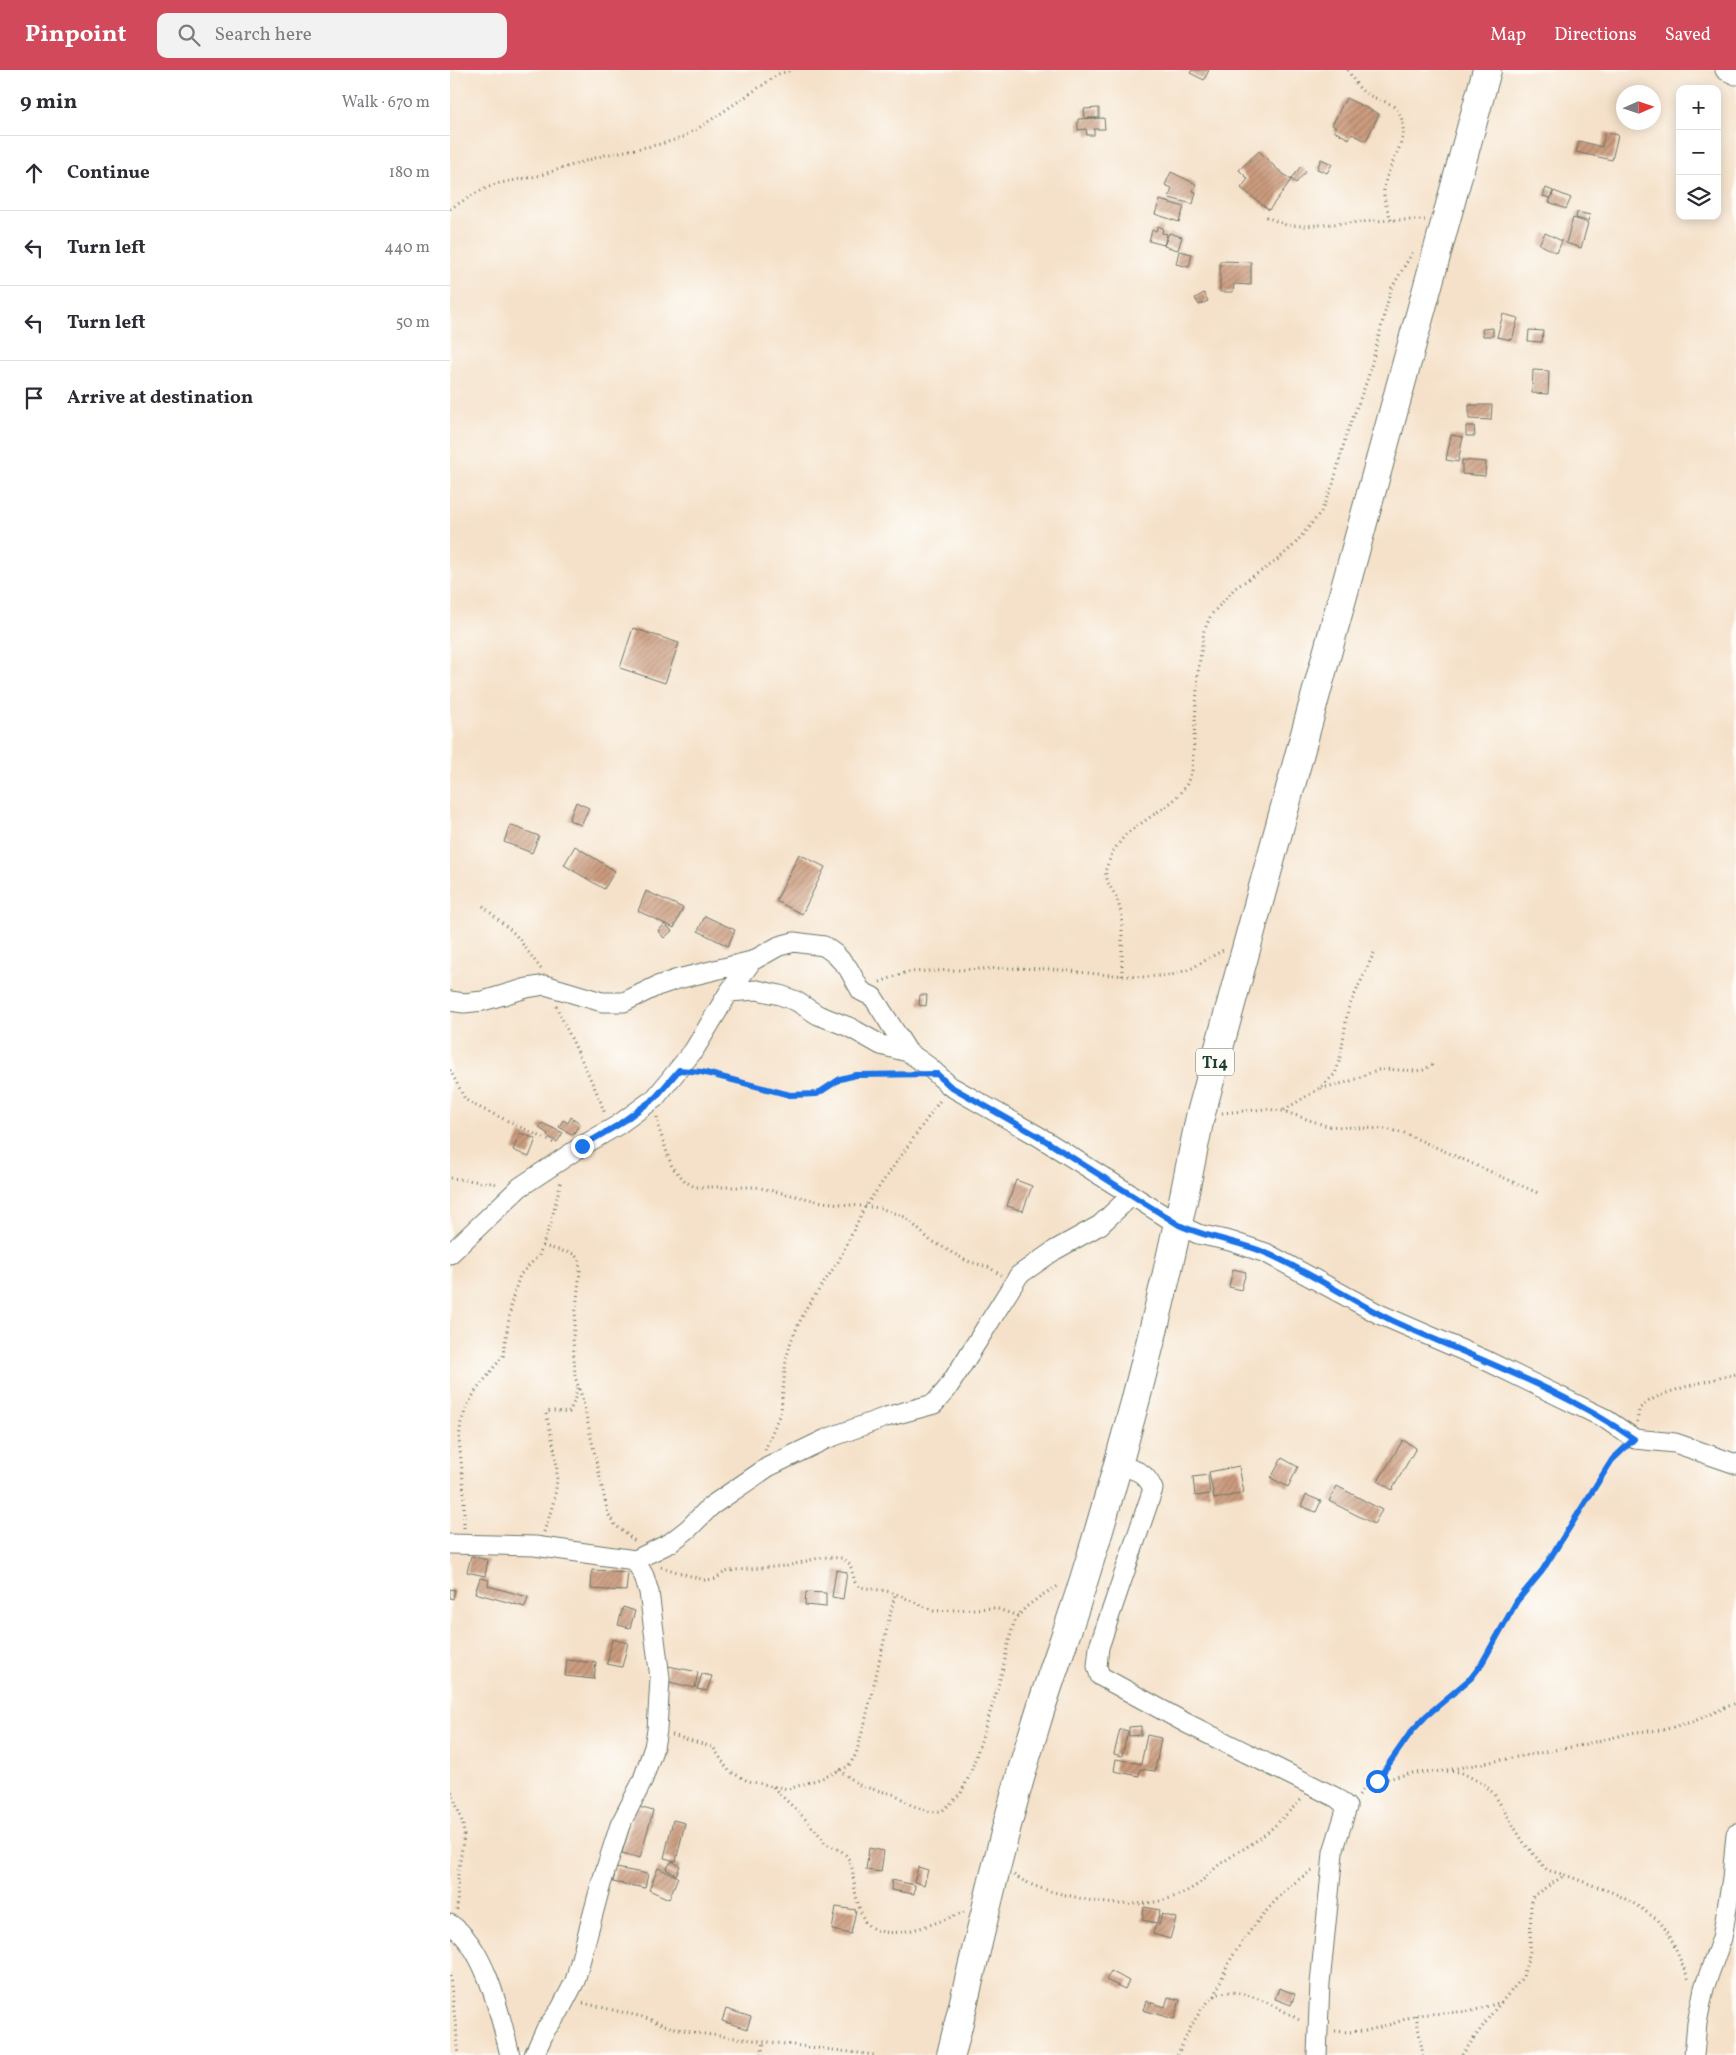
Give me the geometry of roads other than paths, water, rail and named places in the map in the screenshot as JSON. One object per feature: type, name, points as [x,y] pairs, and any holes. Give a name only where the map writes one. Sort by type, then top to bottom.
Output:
[{"type":"highway","name":"T14","points":[[951,2055],[998,1863],[1035,1725],[1085,1576],[1139,1394],[1179,1225],[1200,1117],[1487,70]]},
{"type":"street","points":[[1725,70],[1736,75]]},
{"type":"street","points":[[450,1001],[483,1001],[536,985],[551,986],[602,1002],[624,1002],[678,979],[752,962],[779,946],[794,942],[824,946],[835,954],[848,968],[861,991],[873,997],[908,1052],[943,1080],[1038,1136],[1179,1225],[1198,1234],[1230,1241],[1266,1253],[1379,1314],[1485,1360],[1604,1418],[1634,1439],[1675,1443],[1736,1464]]},
{"type":"street","points":[[450,1254],[520,1187],[618,1125],[655,1098],[694,1050],[730,992],[752,962]]},
{"type":"street","points":[[730,992],[757,990],[780,995],[796,1001],[818,1015],[860,1032],[881,1045],[908,1052]]},
{"type":"street","points":[[457,1544],[541,1547],[641,1560],[670,1543],[688,1529],[711,1506],[761,1472],[826,1439],[886,1417],[934,1404],[963,1364],[1019,1275],[1055,1250],[1100,1225],[1131,1196]]},
{"type":"street","points":[[1118,1465],[1140,1472],[1148,1478],[1153,1489],[1099,1646],[1097,1666],[1100,1676],[1186,1723],[1338,1798],[1347,1807],[1333,1852],[1320,1983],[1317,2055]]},
{"type":"street","points":[[534,2055],[546,2029],[566,2000],[575,1981],[614,1842],[620,1825],[649,1766],[657,1730],[660,1678],[649,1592],[641,1560]]},
{"type":"street","points":[[1694,2055],[1704,1988],[1722,1938],[1732,1878],[1736,1834]]},
{"type":"street","points":[[455,1927],[479,1956],[510,2055]]}]
